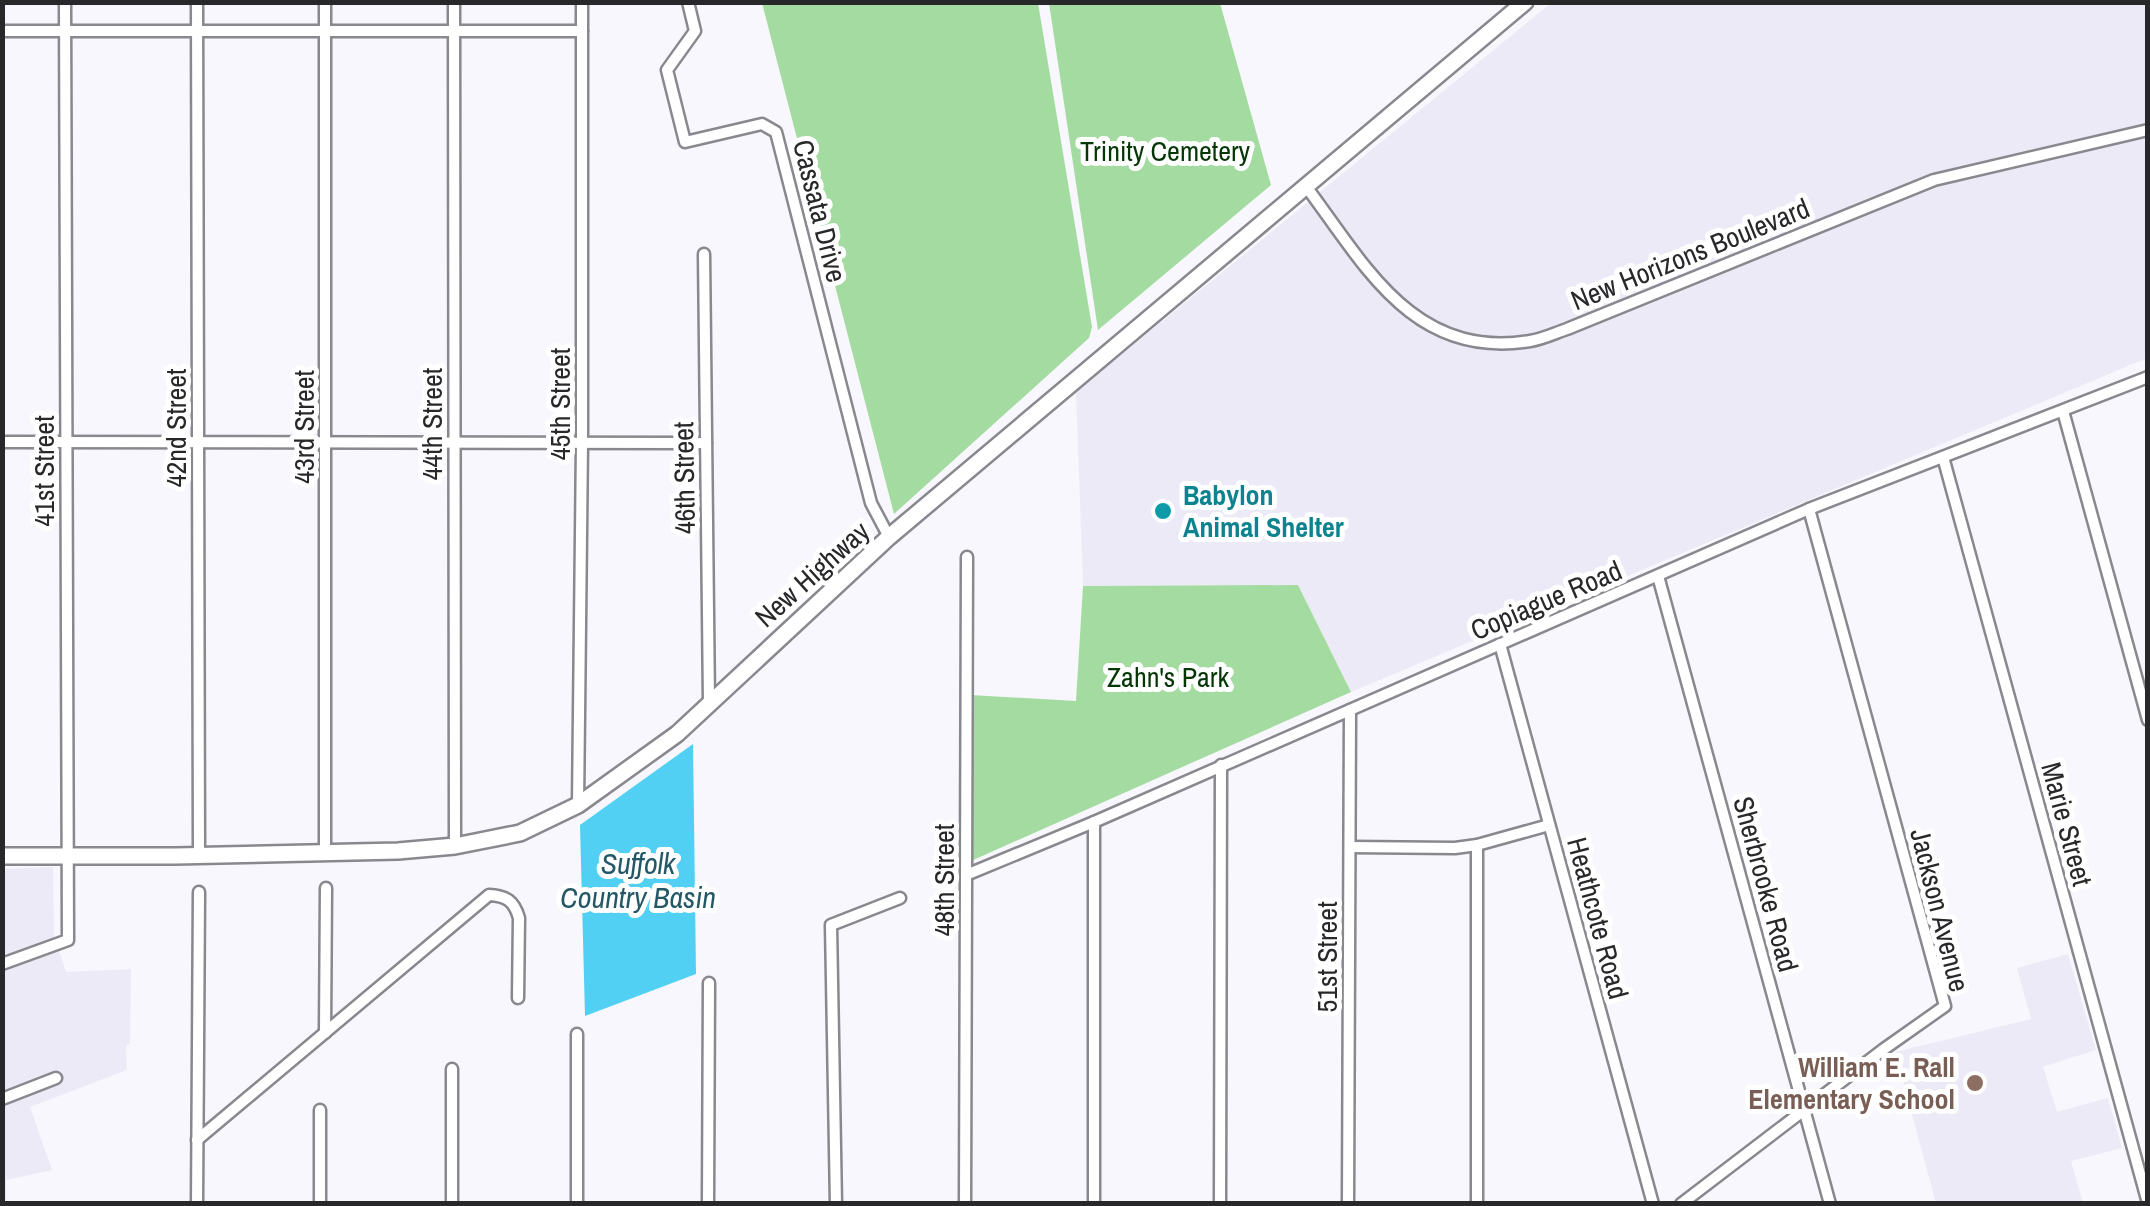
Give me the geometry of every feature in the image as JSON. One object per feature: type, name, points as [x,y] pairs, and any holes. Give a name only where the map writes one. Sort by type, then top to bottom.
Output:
[{"type":"main road","name":"New Highway","points":[[2,856],[455,846],[520,833],[578,806],[678,734],[889,538],[1524,2]]},
{"type":"street","name":"41st Street","points":[[2,964],[68,940],[65,2]]},
{"type":"street","name":"42nd Street","points":[[198,2],[199,854]]},
{"type":"street","name":"43rd Street","points":[[325,2],[325,851]]},
{"type":"street","name":"44th Street","points":[[454,2],[455,846]]},
{"type":"street","name":"45th Street","points":[[578,806],[582,2]]},
{"type":"street","name":"Cassata Drive","points":[[688,2],[695,31],[667,70],[684,142],[762,124],[776,132],[872,503],[889,538]]},
{"type":"street","points":[[2,31],[582,31]]},
{"type":"street","name":"New Horizons Boulevard","points":[[1305,185],[1375,280],[1408,313],[1465,340],[1495,344],[1533,341],[1567,329],[1934,180],[2148,130]]},
{"type":"street","name":"46th Street","points":[[704,254],[709,702]]},
{"type":"street","name":"Copiague Road","points":[[966,875],[1809,509],[2148,377]]},
{"type":"street","points":[[2062,410],[2148,720]]},
{"type":"street","points":[[2,442],[706,443]]},
{"type":"street","name":"Marie Street","points":[[1943,457],[2148,1203]]},
{"type":"street","name":"Jackson Avenue","points":[[1681,1204],[1945,1006],[1809,509]]},
{"type":"street","name":"48th Street","points":[[965,1204],[967,557]]},
{"type":"street","name":"Sherbrooke Road","points":[[1658,576],[1830,1204]]},
{"type":"street","name":"Heathcote Road","points":[[1500,644],[1654,1204]]},
{"type":"street","name":"51st Street","points":[[1348,1204],[1350,710]]},
{"type":"street","points":[[1220,1204],[1221,765]]},
{"type":"street","points":[[1094,822],[1094,1204]]},
{"type":"street","points":[[1350,847],[1455,848],[1549,825]]},
{"type":"street","points":[[1477,845],[1478,1204]]},
{"type":"street","points":[[326,888],[326,1033]]},
{"type":"street","points":[[197,1204],[200,892]]},
{"type":"street","points":[[198,1140],[489,896],[502,896],[516,906],[521,934],[518,998]]},
{"type":"street","points":[[836,1204],[831,925],[900,898]]},
{"type":"street","points":[[708,983],[708,1204]]},
{"type":"street","points":[[577,1034],[577,1204]]},
{"type":"street","points":[[452,1070],[452,1204]]},
{"type":"street","points":[[2,1099],[56,1078]]},
{"type":"street","points":[[320,1110],[320,1204]]},
{"type":"shaded area","points":[[1551,3],[2147,3],[2147,358],[1351,692],[1298,585],[1083,586],[1076,392]]},
{"type":"shaded area","points":[[53,867],[54,935],[66,972],[131,969],[127,1070],[30,1107],[52,1170],[6,1180],[6,1204],[2,1203],[2,869]]},
{"type":"shaded area","name":"William E. Rall Elementary School","points":[[2068,954],[2096,1050],[2043,1067],[2057,1112],[2108,1098],[2122,1148],[2071,1161],[2083,1203],[1936,1203],[1895,1052],[2031,1019],[2017,968]]},
{"type":"green space","points":[[762,3],[1038,3],[1092,327],[1089,338],[894,514]]},
{"type":"green space","name":"Trinity Cemetery","points":[[1049,3],[1220,3],[1271,185],[1098,330]]},
{"type":"green space","name":"Zahn's Park","points":[[1298,585],[1351,692],[971,861],[970,695],[1076,701],[1083,586]]},
{"type":"water","name":"Suffolk Country Basin","points":[[693,744],[696,974],[585,1016],[580,825]]},
{"type":"place","name":"Babylon Animal Shelter","points":[[1163,511]]},
{"type":"place","name":"William E. Rall Elementary School","points":[[1975,1083]]}]
